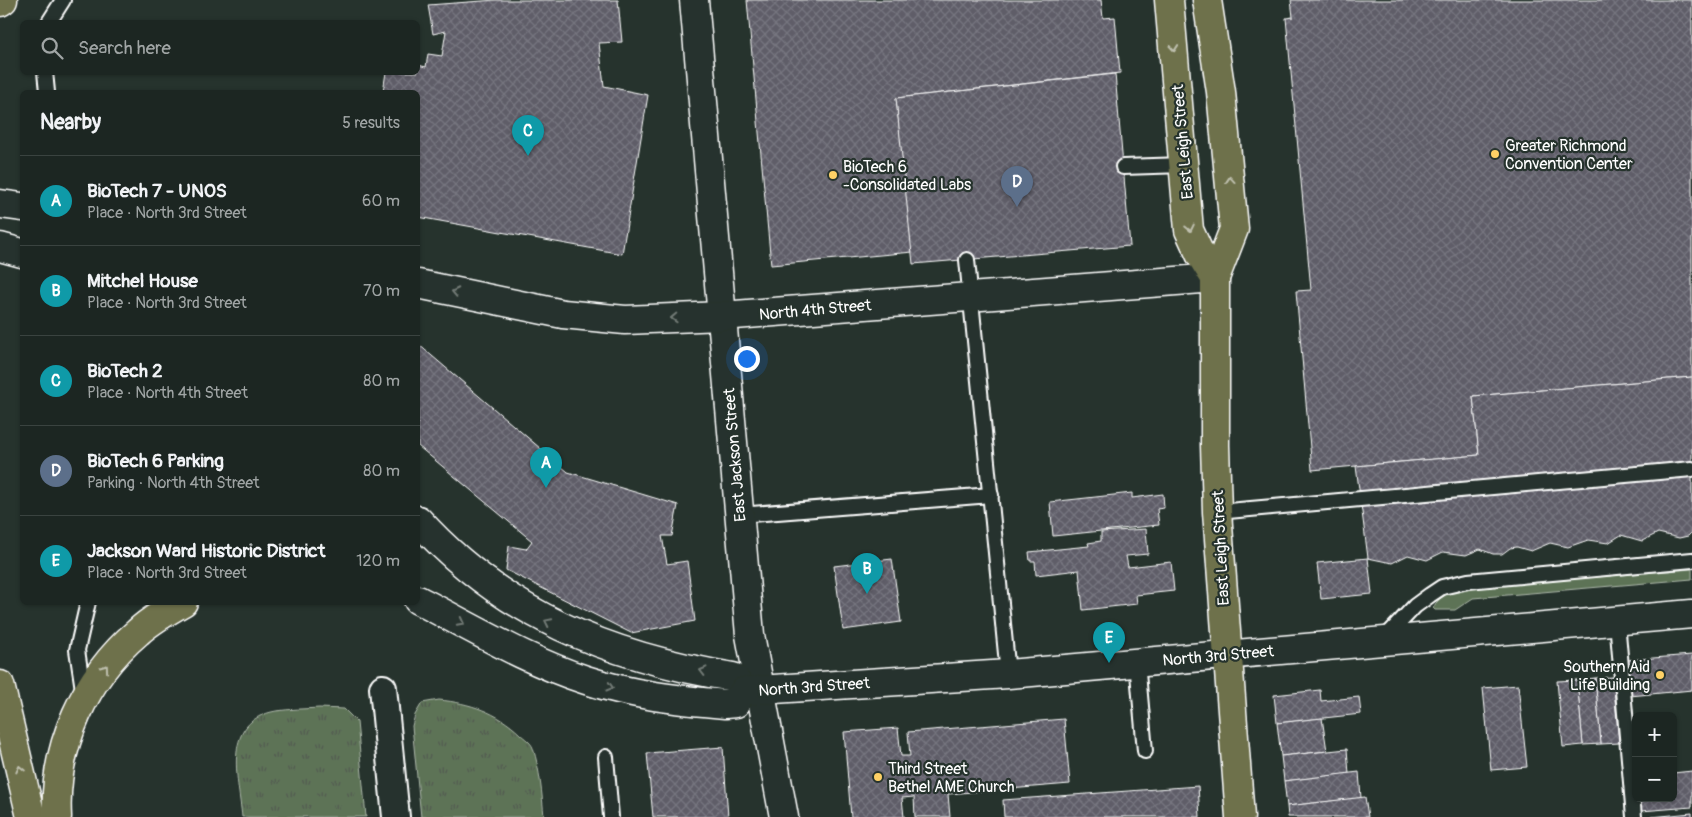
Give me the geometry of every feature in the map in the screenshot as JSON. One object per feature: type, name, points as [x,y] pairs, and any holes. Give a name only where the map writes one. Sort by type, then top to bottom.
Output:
[{"type":"main road","name":"East Jackson Street","points":[[694,0],[750,635],[751,690],[784,817]]},
{"type":"main road","name":"East Leigh Street","points":[[1169,0],[1190,230],[1200,254],[1215,278]]},
{"type":"main road","name":"East Leigh Street","points":[[1207,0],[1221,92],[1234,229],[1215,278],[1217,512],[1240,817]]},
{"type":"main road","points":[[0,247],[20,252]]},
{"type":"main road","name":"North 4th Street","points":[[420,284],[563,314],[625,320],[722,316],[1215,278]]},
{"type":"main road","name":"North 3rd Street","points":[[420,522],[446,550],[471,571],[534,614],[586,639],[623,652],[733,677],[751,690]]},
{"type":"main road","name":"North 3rd Street","points":[[420,601],[534,660],[586,680],[656,697],[725,704],[736,703],[751,690],[1008,674],[1692,614]]},
{"type":"main road","points":[[57,817],[56,799],[62,760],[71,724],[84,699],[111,659],[138,632],[178,605]]},
{"type":"main road","points":[[0,685],[30,817]]},
{"type":"street","points":[[383,688],[396,817]]},
{"type":"lane","points":[[50,20],[64,0]]},
{"type":"lane","points":[[45,75],[47,90]]},
{"type":"lane","points":[[1123,167],[1184,165]]},
{"type":"lane","points":[[967,260],[1008,674]]},
{"type":"lane","points":[[1217,512],[1692,469]]},
{"type":"lane","points":[[739,515],[991,495]]},
{"type":"lane","points":[[1382,641],[1415,606],[1442,588],[1468,581],[1692,560]]},
{"type":"lane","points":[[84,699],[77,650],[87,605]]},
{"type":"lane","points":[[1616,621],[1634,817]]},
{"type":"lane","points":[[1138,662],[1145,751]]},
{"type":"lane","points":[[606,757],[611,817]]},
{"type":"green space","points":[[1692,569],[1692,579],[1473,598],[1455,610],[1435,610],[1433,608],[1439,600],[1451,592],[1466,588]]},
{"type":"green space","points":[[439,700],[462,703],[492,714],[511,726],[529,742],[533,748],[537,765],[544,817],[421,817],[412,726],[415,715],[422,703]]},
{"type":"green space","points":[[319,708],[344,709],[357,722],[366,817],[242,817],[236,768],[240,738],[247,726],[259,717],[276,711]]},
{"type":"building","points":[[496,0],[618,0],[622,42],[599,43],[604,86],[648,95],[622,254],[420,217],[420,90],[383,90],[386,75],[420,75],[420,66],[426,67],[428,54],[442,56],[446,31],[433,34],[428,5]]},
{"type":"building","name":"BioTech 6 -Consolidated Labs","points":[[747,0],[1101,0],[1103,18],[1115,17],[1120,73],[896,98],[913,252],[771,265]]},
{"type":"building","name":"Greater Richmond Convention Center","points":[[1291,0],[1692,0],[1692,377],[1473,396],[1479,455],[1312,470],[1296,291],[1311,290],[1286,18],[1293,17]]},
{"type":"building","points":[[1115,74],[1130,246],[913,264],[896,98]]},
{"type":"building","points":[[420,346],[568,472],[678,505],[672,536],[662,536],[667,564],[687,561],[695,621],[631,633],[506,570],[509,546],[526,549],[532,541],[420,448]]},
{"type":"building","points":[[1692,377],[1692,532],[1688,536],[1679,538],[1658,533],[1642,541],[1621,535],[1608,543],[1588,540],[1568,547],[1550,543],[1531,551],[1517,547],[1510,548],[1502,554],[1493,554],[1480,549],[1466,555],[1443,552],[1427,560],[1408,555],[1392,563],[1368,558],[1356,466],[1479,455],[1473,396]]},
{"type":"building","points":[[1132,493],[1132,498],[1163,494],[1164,508],[1157,509],[1159,525],[1053,536],[1050,502]]},
{"type":"building","points":[[1146,529],[1148,554],[1126,556],[1128,567],[1171,562],[1174,591],[1136,595],[1137,604],[1083,610],[1079,570],[1036,575],[1035,561],[1030,561],[1029,552],[1089,546],[1088,543],[1101,541],[1101,532]]},
{"type":"building","points":[[1368,558],[1372,594],[1321,599],[1317,563]]},
{"type":"building","points":[[892,559],[901,622],[843,630],[834,566]]},
{"type":"building","name":"Southern Aid Life Building","points":[[1692,655],[1692,690],[1630,696],[1627,660]]},
{"type":"building","points":[[1613,677],[1619,743],[1601,744],[1595,678]]},
{"type":"building","points":[[1595,678],[1601,744],[1583,745],[1577,680]]},
{"type":"building","points":[[1577,680],[1583,745],[1563,747],[1557,681]]},
{"type":"building","points":[[1518,685],[1527,767],[1491,770],[1483,688]]},
{"type":"building","points":[[1320,690],[1321,701],[1359,697],[1361,714],[1277,723],[1274,695]]},
{"type":"building","points":[[1322,718],[1327,751],[1281,756],[1277,723]]},
{"type":"building","points":[[1064,719],[1070,784],[948,794],[950,817],[915,817],[914,797],[902,798],[904,817],[851,817],[844,732],[898,728],[901,756],[910,756],[908,732]]},
{"type":"building","points":[[723,747],[728,817],[653,817],[647,753]]},
{"type":"building","points":[[1347,749],[1349,774],[1284,781],[1281,756]]},
{"type":"building","points":[[1692,771],[1692,807],[1641,811],[1640,802],[1677,802],[1677,773]]},
{"type":"building","points":[[1359,772],[1361,798],[1287,806],[1284,781]]},
{"type":"building","points":[[1198,786],[1200,817],[1004,817],[1003,800]]},
{"type":"building","points":[[1365,797],[1368,817],[1288,817],[1287,806]]},
{"type":"building","points":[[1692,813],[1692,817],[1651,817]]},
{"type":"place","name":"Greater Richmond Convention Center","points":[[1495,154]]},
{"type":"place","name":"BioTech 2","points":[[528,156]]},
{"type":"place","name":"BioTech 6 -Consolidated Labs","points":[[833,175]]},
{"type":"place","name":"BioTech 6 Parking","points":[[1017,207]]},
{"type":"place","name":"BioTech 7 - UNOS","points":[[546,488]]},
{"type":"place","name":"Mitchel House","points":[[867,594]]},
{"type":"place","name":"Jackson Ward Historic District","points":[[1109,663]]},
{"type":"place","name":"Southern Aid Life Building","points":[[1660,675]]},
{"type":"place","name":"Third Street Bethel AME Church","points":[[878,777]]}]
